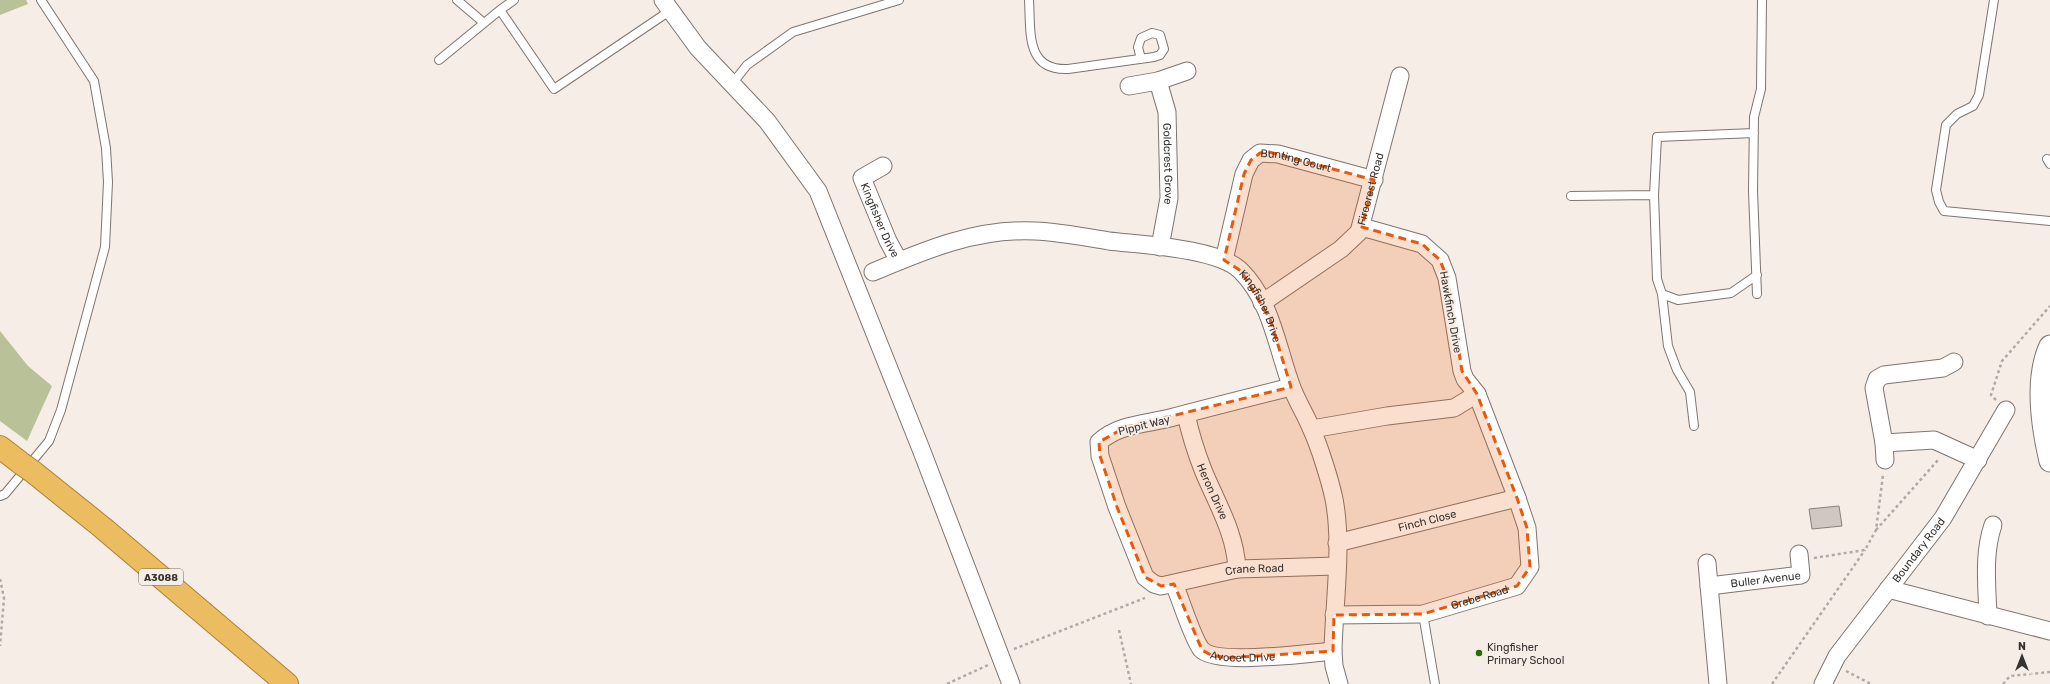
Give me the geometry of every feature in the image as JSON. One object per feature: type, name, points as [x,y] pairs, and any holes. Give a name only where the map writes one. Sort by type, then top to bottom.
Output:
[{"type":"highway","name":"A3088","points":[[0,447],[115,538],[288,684]]},
{"type":"street","points":[[667,5],[698,48],[767,121],[818,191],[890,377],[921,448],[1011,684]]},
{"type":"street","points":[[1129,86],[1158,81],[1187,71]]},
{"type":"street","name":"Firecrest Road","points":[[1262,303],[1341,249],[1356,236],[1362,227],[1400,76]]},
{"type":"street","name":"Goldcrest Grove","points":[[1158,81],[1167,112],[1169,198],[1160,247]]},
{"type":"street","name":"Bunting Court","points":[[1224,260],[1244,174],[1252,160],[1260,153],[1278,154],[1374,180]]},
{"type":"street","name":"Kingfisher Drive","points":[[883,166],[862,178],[888,240],[899,261]]},
{"type":"street","name":"Hawkfinch Drive","points":[[1362,227],[1416,241],[1429,248],[1440,260],[1447,278],[1462,371],[1465,379]]},
{"type":"street","name":"Kingfisher Drive","points":[[873,272],[960,239],[995,232],[1035,231],[1194,252],[1224,260],[1241,271],[1254,288],[1270,319],[1292,387],[1312,429],[1334,498],[1337,543],[1333,651],[1334,666],[1339,684]]},
{"type":"street","points":[[2050,346],[2042,380],[2042,415],[2050,460]]},
{"type":"street","points":[[1954,362],[1943,368],[1884,375],[1877,379],[1874,388],[1885,451],[1926,439],[1951,446],[1978,460]]},
{"type":"street","name":"Grebe Road","points":[[1334,615],[1423,614],[1517,586],[1530,567],[1526,528],[1517,498],[1477,394],[1465,379]]},
{"type":"street","name":"Pippit Way","points":[[1168,585],[1154,584],[1145,577],[1117,507],[1100,456],[1099,442],[1107,435],[1126,427],[1186,414],[1292,387]]},
{"type":"street","points":[[1312,429],[1387,416],[1454,408],[1477,394]]},
{"type":"street","name":"Boundary Road","points":[[1823,684],[1833,664],[1888,589],[1943,518],[2006,410]]},
{"type":"street","name":"Heron Drive","points":[[1186,414],[1203,471],[1229,527],[1235,548],[1237,569]]},
{"type":"street","name":"Finch Close","points":[[1337,543],[1517,498]]},
{"type":"street","points":[[1988,616],[1987,557],[1989,538],[1993,525]]},
{"type":"street","name":"Buller Avenue","points":[[1709,586],[1801,575],[1800,557]]},
{"type":"street","points":[[1707,563],[1718,684]]},
{"type":"street","name":"Crane Road","points":[[1168,585],[1237,569],[1336,566]]},
{"type":"street","name":"Avocet Drive","points":[[1168,585],[1196,641],[1202,650],[1211,655],[1227,658],[1333,651]]},
{"type":"street","points":[[1888,589],[2050,631]]},
{"type":"lane","points":[[0,496],[5,494],[49,441],[61,410],[105,247],[108,182],[106,148],[94,80],[41,0]]},
{"type":"lane","points":[[457,0],[484,23]]},
{"type":"lane","points":[[439,60],[514,0]]},
{"type":"lane","points":[[732,84],[747,65],[793,32],[899,0]]},
{"type":"lane","points":[[1028,0],[1032,43],[1036,56],[1045,66],[1054,70],[1068,69],[1141,59]]},
{"type":"lane","points":[[1757,294],[1753,191],[1754,117],[1761,89],[1762,0]]},
{"type":"lane","points":[[1994,0],[1979,95],[1973,106],[1956,114],[1946,125],[1936,190],[1939,202],[1944,211],[2050,221]]},
{"type":"lane","points":[[500,10],[554,89],[667,5]]},
{"type":"lane","points":[[1694,426],[1690,392],[1677,370],[1668,346],[1662,294],[1657,279],[1654,195],[1657,137],[1754,133]]},
{"type":"lane","points":[[1571,196],[1654,195]]},
{"type":"lane","points":[[1662,294],[1678,300],[1731,293],[1756,275]]},
{"type":"lane","points":[[1423,614],[1435,684]]},
{"type":"path","points":[[2006,410],[1991,395],[2002,361],[2050,306]]},
{"type":"path","points":[[1772,684],[1865,550],[1876,530],[1951,446]]},
{"type":"path","points":[[1876,530],[1885,451]]},
{"type":"path","points":[[1800,557],[1865,550]]},
{"type":"path","points":[[0,579],[4,598],[0,646]]},
{"type":"path","points":[[947,684],[1000,657],[1152,595],[1168,585]]},
{"type":"path","points":[[1119,630],[1131,684]]},
{"type":"path","points":[[1833,664],[1871,684]]},
{"type":"path","points":[[2004,684],[2010,676],[2050,672]]},
{"type":"highlighted area","points":[[1269,152],[1374,180],[1362,227],[1422,244],[1440,260],[1447,278],[1462,371],[1477,394],[1517,498],[1527,528],[1530,567],[1517,586],[1423,614],[1334,615],[1333,651],[1227,658],[1211,655],[1202,650],[1174,584],[1161,586],[1145,577],[1117,507],[1100,456],[1099,442],[1126,427],[1291,387],[1270,319],[1241,271],[1224,260],[1244,174],[1251,160],[1260,153]]},
{"type":"green space","points":[[0,0],[26,0],[28,4],[0,15]]},
{"type":"green space","points":[[0,331],[28,366],[52,386],[27,441],[0,421]]},
{"type":"building","points":[[1839,506],[1842,526],[1812,529],[1809,509]]},
{"type":"place","name":"Kingfisher Primary School","points":[[1479,653]]}]
